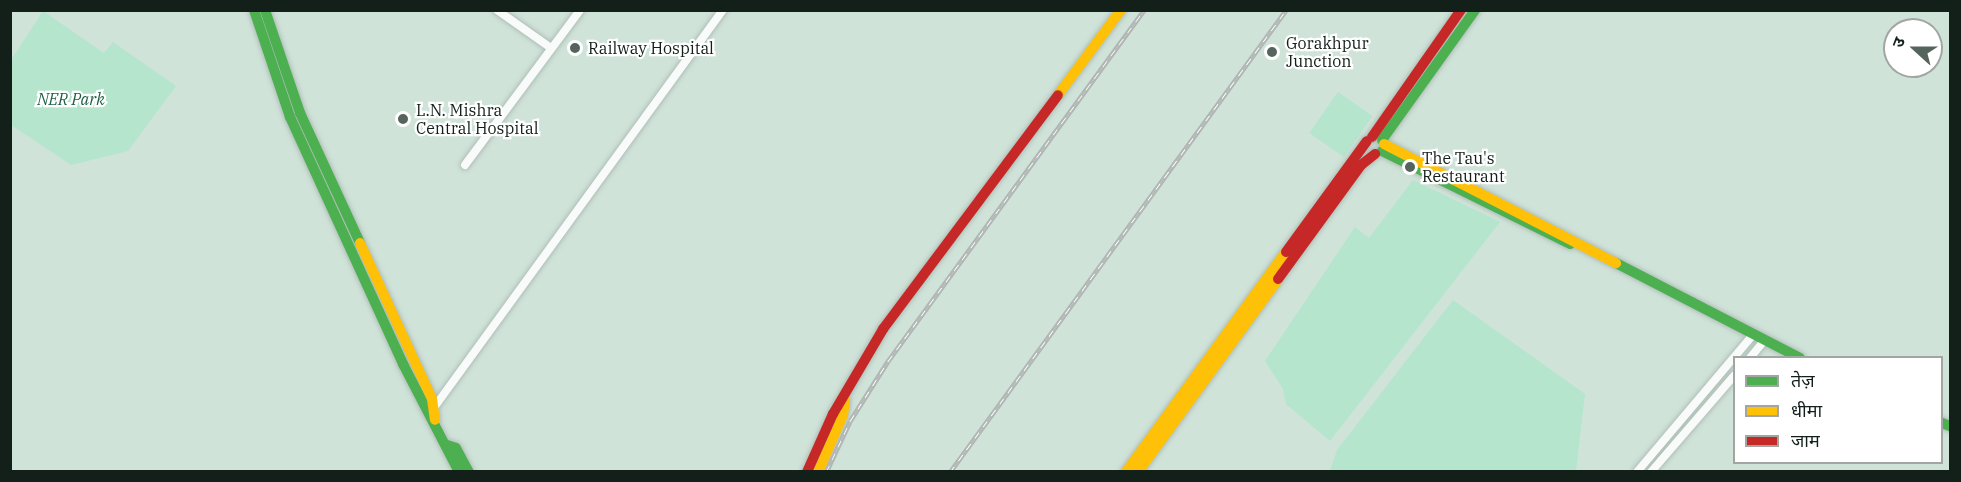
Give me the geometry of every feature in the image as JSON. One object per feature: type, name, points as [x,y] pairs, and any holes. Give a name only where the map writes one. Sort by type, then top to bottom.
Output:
[{"type":"main road","points":[[254,10],[290,117],[459,471]]},
{"type":"main road","points":[[265,10],[300,113],[432,413]]},
{"type":"main road","points":[[807,471],[845,396],[883,329],[1120,10]]},
{"type":"main road","points":[[1126,471],[1377,144],[1461,10]]},
{"type":"main road","points":[[1138,471],[1475,10]]},
{"type":"main road","points":[[1377,144],[1618,261],[1750,339],[1797,356]]},
{"type":"main road","points":[[1762,344],[1783,356]]},
{"type":"main road","points":[[818,471],[843,415],[845,396]]},
{"type":"main road","points":[[447,445],[456,448],[469,471]]},
{"type":"street","points":[[497,10],[551,48]]},
{"type":"street","points":[[465,165],[580,10]]},
{"type":"street","points":[[432,413],[723,10]]},
{"type":"street","points":[[1735,356],[1750,339]]},
{"type":"street","points":[[1751,356],[1762,344]]},
{"type":"street","points":[[1636,471],[1733,359]]},
{"type":"street","points":[[1651,471],[1733,376]]},
{"type":"green space","name":"NER Park","points":[[43,11],[104,53],[113,42],[176,86],[128,151],[71,165],[11,125],[11,60]]},
{"type":"green space","points":[[1338,92],[1372,116],[1344,157],[1309,133]]},
{"type":"green space","points":[[1413,180],[1500,222],[1330,441],[1286,404],[1283,389],[1265,361],[1355,227],[1369,238]]},
{"type":"green space","points":[[1453,300],[1585,394],[1576,471],[1330,471],[1337,450]]},
{"type":"railway","points":[[826,472],[850,421],[888,361],[1144,10]]},
{"type":"railway","points":[[950,472],[1286,10]]},
{"type":"traffic: fast","points":[[254,10],[290,117],[403,364],[459,472]]},
{"type":"traffic: fast","points":[[265,10],[300,113],[360,243]]},
{"type":"traffic: fast","points":[[1382,140],[1475,10]]},
{"type":"traffic: fast","points":[[1382,151],[1570,244]]},
{"type":"traffic: fast","points":[[1616,263],[1796,356]]},
{"type":"traffic: fast","points":[[1943,423],[1950,426]]},
{"type":"traffic: fast","points":[[447,445],[456,448],[469,472]]},
{"type":"traffic: slow","points":[[1058,95],[1121,10]]},
{"type":"traffic: slow","points":[[1384,144],[1616,263]]},
{"type":"traffic: slow","points":[[360,243],[432,399],[435,420]]},
{"type":"traffic: slow","points":[[1126,472],[1286,252]]},
{"type":"traffic: slow","points":[[1138,472],[1278,279]]},
{"type":"traffic: slow","points":[[818,472],[843,415],[845,400]]},
{"type":"traffic: jam","points":[[1372,137],[1461,10]]},
{"type":"traffic: jam","points":[[807,472],[833,414],[883,329],[1058,95]]},
{"type":"traffic: jam","points":[[1286,252],[1367,141]]},
{"type":"traffic: jam","points":[[1278,279],[1361,165],[1375,154]]},
{"type":"place","name":"Railway Hospital","points":[[575,48]]},
{"type":"place","name":"Gorakhpur Junction","points":[[1272,52]]},
{"type":"place","name":"L.N. Mishra Central Hospital","points":[[403,119]]},
{"type":"place","name":"The Tau's Restaurant","points":[[1410,167]]}]
